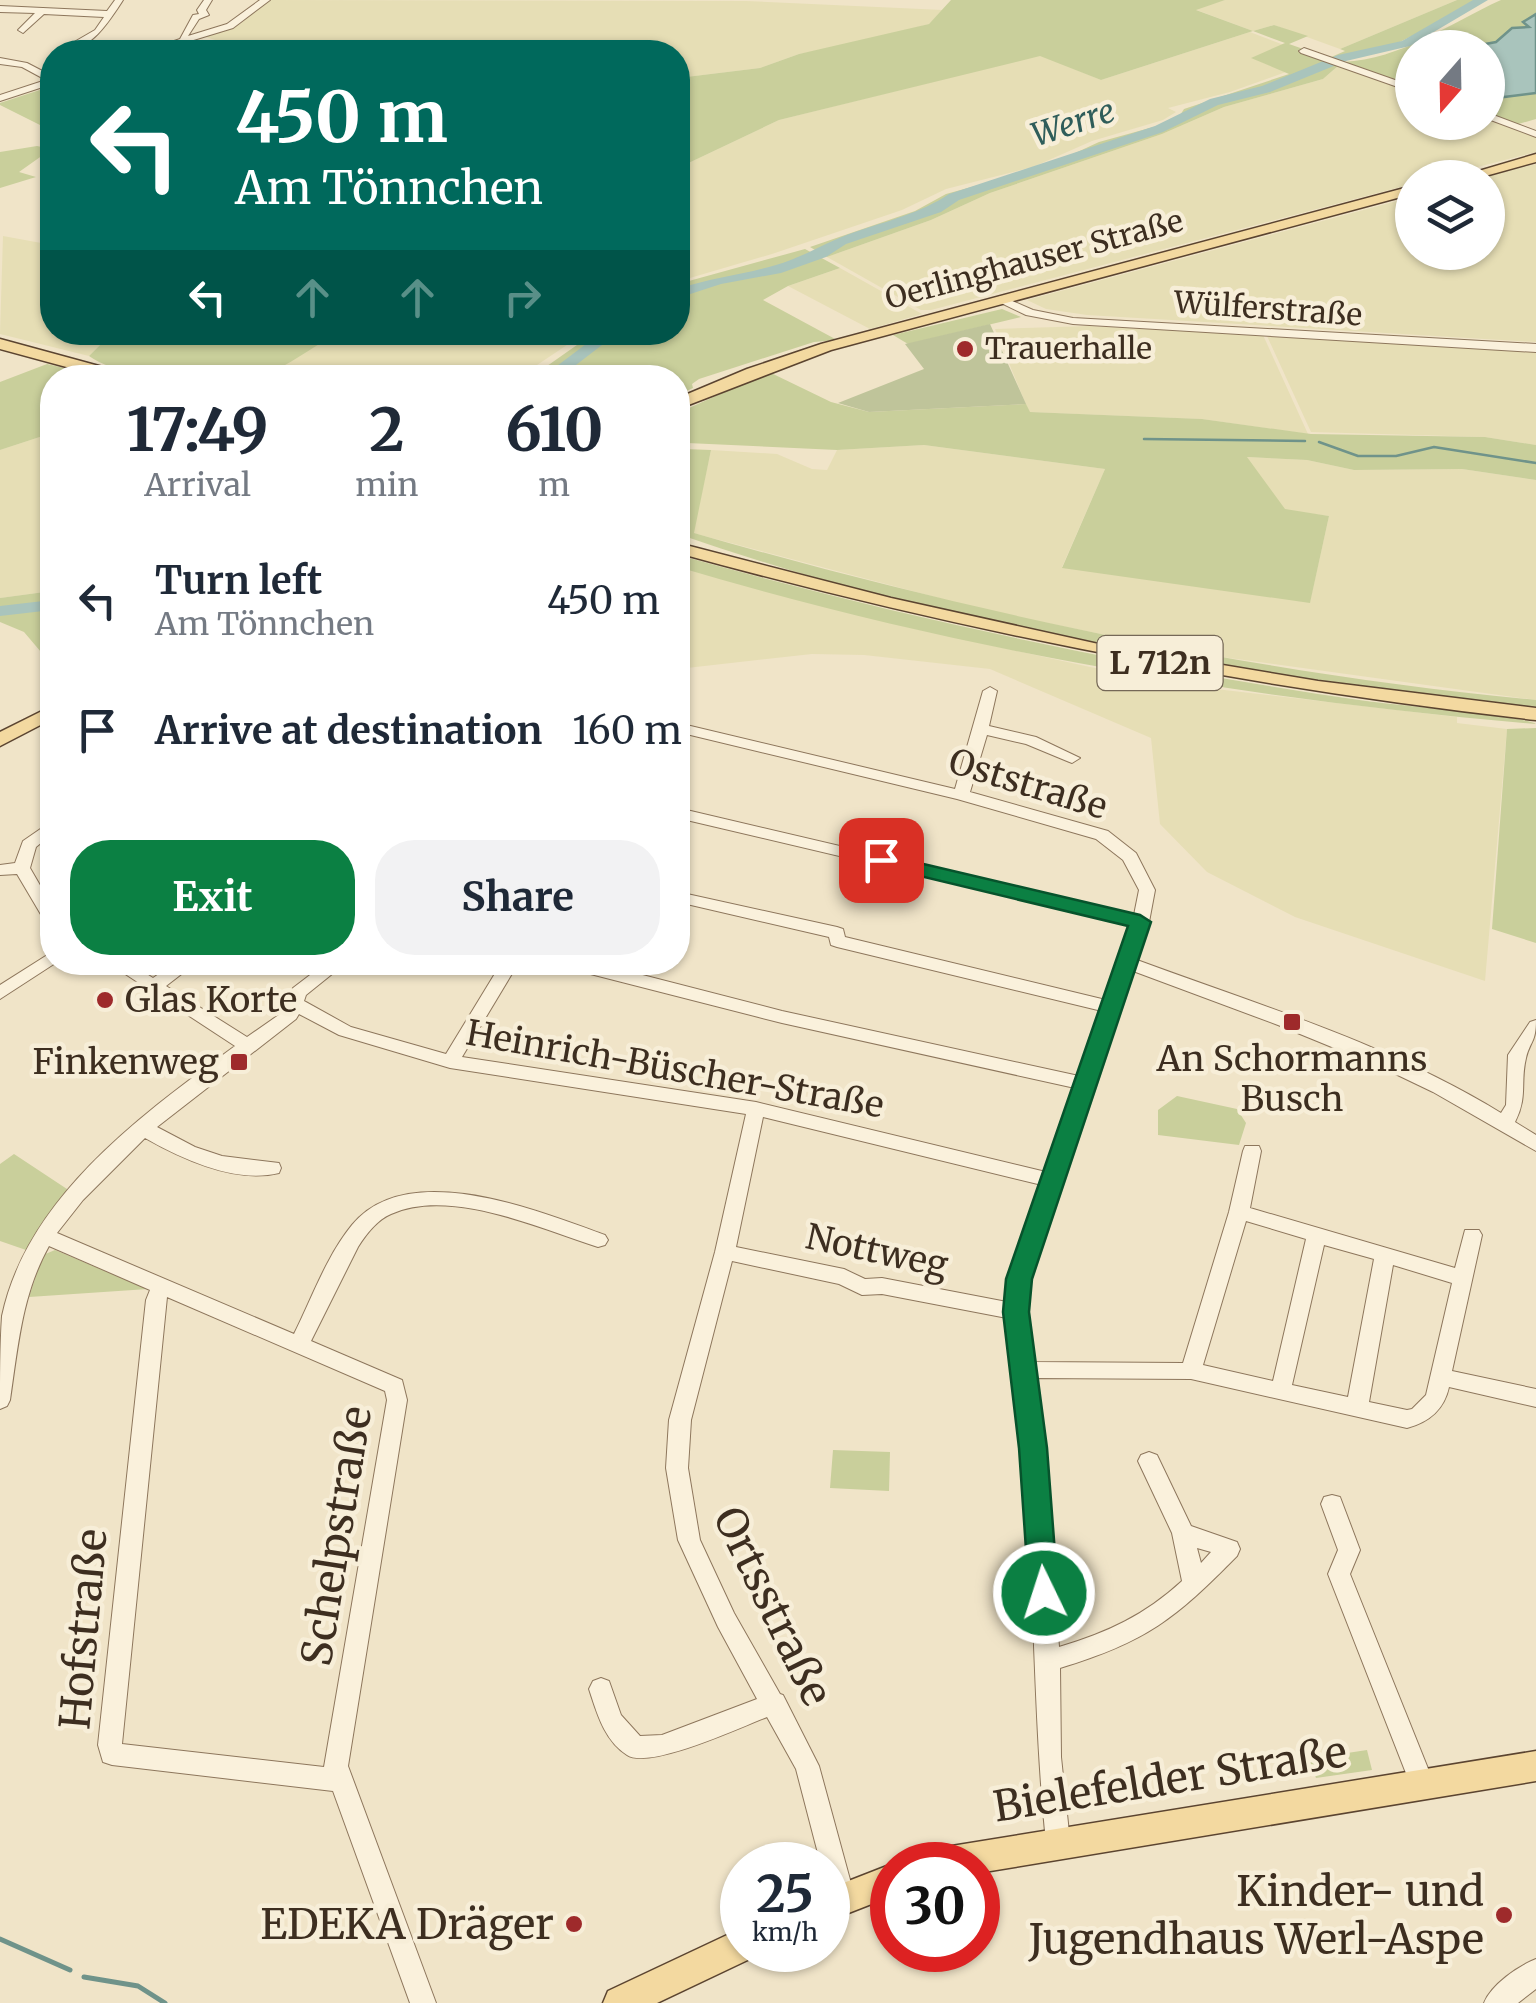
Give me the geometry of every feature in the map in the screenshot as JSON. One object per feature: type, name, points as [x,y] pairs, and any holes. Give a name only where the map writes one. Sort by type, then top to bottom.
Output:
[{"type":"main road","points":[[1505,166],[1536,158]]},
{"type":"main road","name":"Oerlinghauser Straße","points":[[690,399],[778,362],[1395,195]]},
{"type":"main road","points":[[0,344],[78,365]]},
{"type":"main road","name":"L 712n","points":[[690,549],[984,627],[1186,668],[1355,694],[1536,714]]},
{"type":"main road","points":[[0,740],[40,718]]},
{"type":"main road","name":"Bielefelder Straße","points":[[1000,1853],[1536,1766]]},
{"type":"main road","points":[[620,2003],[720,1955]]},
{"type":"street","points":[[84,40],[98,32],[119,0]]},
{"type":"street","points":[[188,39],[183,37],[196,17],[204,15],[201,10],[208,0]]},
{"type":"street","points":[[185,40],[230,26],[266,0]]},
{"type":"street","points":[[0,9],[107,14]]},
{"type":"street","points":[[22,30],[42,11]]},
{"type":"street","points":[[1304,51],[1395,84]]},
{"type":"street","points":[[24,65],[37,61]]},
{"type":"street","points":[[1,62],[24,65],[40,74]]},
{"type":"street","points":[[0,98],[40,84]]},
{"type":"street","points":[[1505,122],[1536,134]]},
{"type":"street","name":"Wülferstraße","points":[[1000,300],[1030,313],[1073,321],[1536,348]]},
{"type":"street","points":[[960,796],[990,691]]},
{"type":"street","points":[[981,730],[1031,740],[1072,758]]},
{"type":"street","name":"Oststraße","points":[[690,735],[960,796],[1102,835],[1130,857],[1147,890],[1112,1008],[1019,1279],[1016,1312],[1026,1370],[1048,1661],[1049,1757],[1058,1842]]},
{"type":"street","points":[[690,816],[1140,922]]},
{"type":"street","points":[[40,835],[29,844],[22,868],[40,899]]},
{"type":"street","points":[[0,870],[22,868]]},
{"type":"street","points":[[690,899],[837,933],[837,941],[1112,1008]]},
{"type":"street","points":[[1126,963],[1440,1088],[1536,1144]]},
{"type":"street","points":[[0,993],[40,966]]},
{"type":"street","points":[[135,975],[248,1046]]},
{"type":"street","points":[[153,986],[170,975]]},
{"type":"street","points":[[0,1400],[21,1286],[45,1236],[98,1172],[143,1128],[290,1015],[299,992],[322,975]]},
{"type":"street","points":[[450,1062],[504,975]]},
{"type":"street","points":[[618,975],[782,1018],[1086,1084]]},
{"type":"street","name":"Heinrich-Büscher-Straße","points":[[294,1003],[344,1031],[450,1062],[756,1110],[1052,1180]]},
{"type":"street","points":[[1505,1123],[1515,1105],[1517,1055],[1536,1026]]},
{"type":"street","name":"Ortsstraße","points":[[756,1110],[725,1252],[680,1420],[677,1468],[689,1540],[726,1620],[775,1703],[806,1766],[822,1842]]},
{"type":"street","points":[[143,1128],[171,1145],[220,1162],[254,1170],[272,1168]]},
{"type":"street","points":[[1191,1371],[1252,1151]]},
{"type":"street","points":[[300,1344],[360,1226],[385,1204],[424,1198],[468,1203],[546,1221],[598,1240]]},
{"type":"street","points":[[1238,1212],[1462,1278]]},
{"type":"street","points":[[1281,1388],[1317,1234]]},
{"type":"street","points":[[1026,1370],[1191,1371],[1281,1388],[1392,1418],[1418,1416],[1436,1399],[1472,1234]]},
{"type":"street","name":"Schelpstraße","points":[[45,1236],[387,1380],[398,1394],[336,1766],[423,2003]]},
{"type":"street","name":"Nottweg","points":[[725,1252],[844,1277],[862,1287],[882,1286],[1016,1312]]},
{"type":"street","points":[[1357,1408],[1384,1258]]},
{"type":"street","name":"Hofstraße","points":[[162,1286],[156,1300],[128,1552],[112,1754],[339,1780]]},
{"type":"street","points":[[1441,1377],[1536,1398]]},
{"type":"street","points":[[1149,1461],[1184,1533],[1194,1584]]},
{"type":"street","points":[[1332,1504],[1350,1550],[1340,1574],[1423,1786]]},
{"type":"street","points":[[1048,1661],[1122,1639],[1162,1616],[1228,1549],[1184,1533]]},
{"type":"street","points":[[600,1689],[611,1721],[635,1746],[662,1746],[775,1703]]},
{"type":"street","points":[[1497,2003],[1536,1972]]},
{"type":"shaded area","points":[[269,0],[746,1],[943,10],[929,24],[863,42],[799,54],[760,68],[690,77],[690,40],[215,40],[203,36],[240,24]]},
{"type":"shaded area","points":[[1225,0],[1457,0],[1340,49],[1274,25],[1253,31],[1194,9]]},
{"type":"shaded area","points":[[1250,32],[1284,45],[1252,58],[1286,72],[1168,108],[1176,112],[1163,120],[1092,141],[1033,167],[946,189],[902,210],[690,278],[690,162],[779,120],[1040,55],[1101,80]]},
{"type":"shaded area","points":[[1339,65],[1395,86],[1395,140],[1505,140],[1505,125],[1536,136],[1536,152],[1505,160],[1395,160],[1395,188],[931,310],[921,310],[827,257],[931,220],[990,193],[1162,134],[1224,107],[1323,79]]},
{"type":"shaded area","points":[[1536,164],[1536,342],[1087,315],[1046,309],[1027,300],[1395,202],[1395,270],[1505,270],[1505,172]]},
{"type":"shaded area","points":[[3,236],[40,243],[40,344],[0,334]]},
{"type":"shaded area","points":[[840,268],[922,314],[870,329],[788,286]]},
{"type":"shaded area","points":[[1089,326],[1263,335],[1308,434],[1202,419],[1029,412],[995,329]]},
{"type":"shaded area","points":[[1267,336],[1536,351],[1536,445],[1485,437],[1311,432]]},
{"type":"shaded area","points":[[44,345],[100,345],[89,356]]},
{"type":"shaded area","points":[[316,345],[567,345],[537,365],[280,365]]},
{"type":"shaded area","points":[[40,437],[40,593],[0,598],[0,450]]},
{"type":"shaded area","points":[[924,445],[1105,469],[1062,567],[1310,602],[1329,516],[1285,510],[1245,457],[1307,460],[1354,470],[1462,469],[1536,480],[1536,700],[1200,654],[988,611],[693,533],[711,450],[777,454],[812,469],[827,470],[837,450]]},
{"type":"shaded area","points":[[690,570],[903,626],[1090,667],[1207,688],[1457,717],[1457,723],[1507,729],[1485,981],[1295,917],[1207,872],[1160,824],[1151,738],[990,669],[864,655],[812,654],[690,668]]},
{"type":"green space","points":[[951,0],[1225,0],[1196,10],[1253,31],[1101,80],[1040,56],[779,120],[690,162],[690,77],[760,68],[799,54],[929,24]]},
{"type":"green space","points":[[1457,0],[1482,0],[1423,30],[1395,30],[1394,45],[1329,58],[1345,51],[1340,49]]},
{"type":"green space","points":[[1501,0],[1536,0],[1536,14],[1524,22],[1531,27],[1512,28],[1505,34],[1505,30],[1442,30]]},
{"type":"green space","points":[[1274,25],[1308,36],[1289,44],[1339,65],[1323,79],[1224,107],[1162,134],[990,193],[931,220],[827,257],[810,247],[915,211],[946,194],[1045,167],[1099,142],[1179,117],[1184,109],[1289,74],[1251,58],[1285,43],[1253,31]]},
{"type":"green space","points":[[1395,50],[1395,81],[1343,62],[1365,59]]},
{"type":"green space","points":[[40,90],[40,125],[0,105]]},
{"type":"green space","points":[[1536,93],[1536,119],[1515,125],[1505,121],[1505,97]]},
{"type":"green space","points":[[40,147],[40,157],[19,172],[36,177],[0,188],[0,152]]},
{"type":"green space","points":[[805,249],[840,268],[788,286],[763,300],[837,340],[814,342],[699,379],[690,389],[690,365],[548,365],[577,345],[690,345],[690,281]]},
{"type":"green space","points":[[1002,309],[1021,317],[908,344],[893,335]]},
{"type":"green space","points":[[990,324],[1026,404],[869,412],[838,403],[924,369],[905,344]]},
{"type":"green space","points":[[100,345],[318,345],[284,365],[106,365],[89,356]]},
{"type":"green space","points":[[40,367],[40,437],[0,450],[0,382]]},
{"type":"green space","points":[[769,372],[831,402],[869,412],[1026,404],[1030,412],[1202,419],[1311,434],[1485,437],[1536,445],[1536,480],[1462,469],[1354,470],[1307,460],[1247,457],[1285,509],[1329,516],[1310,603],[1062,568],[1105,469],[924,445],[837,450],[690,443],[690,408]]},
{"type":"green space","points":[[690,449],[711,450],[694,533],[902,589],[1111,636],[1323,674],[1536,700],[1536,707],[1318,683],[1101,647],[887,598],[690,538]]},
{"type":"green space","points":[[690,558],[848,600],[1105,656],[1279,688],[1536,724],[1319,701],[1103,668],[783,597],[690,570]]},
{"type":"green space","points":[[40,593],[40,651],[24,632],[0,622],[0,598]]},
{"type":"green space","points":[[1536,728],[1536,943],[1492,929],[1507,729]]},
{"type":"green space","points":[[1177,1096],[1237,1109],[1246,1123],[1239,1145],[1158,1135],[1158,1110]]},
{"type":"green space","points":[[14,1154],[70,1191],[26,1250],[0,1241],[0,1164]]},
{"type":"green space","points":[[55,1250],[148,1289],[29,1297],[43,1255]]},
{"type":"green space","points":[[833,1450],[890,1452],[889,1491],[830,1488]]},
{"type":"green space","points":[[1367,1750],[1372,1770],[1316,1778],[1308,1759]]},
{"type":"water","points":[[1536,14],[1536,93],[1505,97],[1505,34],[1512,28],[1529,27],[1523,22]]},
{"type":"waterway","name":"Werre","points":[[690,290],[718,280],[776,270],[821,254],[841,241],[936,209],[954,197],[1159,129],[1214,102],[1266,89],[1342,58],[1406,44],[1482,0]]},
{"type":"waterway","name":"Werre","points":[[566,365],[594,345]]},
{"type":"waterway","points":[[1144,439],[1305,441]]},
{"type":"waterway","points":[[1319,442],[1358,456],[1396,456],[1434,447],[1536,463]]},
{"type":"waterway","name":"Werre","points":[[0,611],[40,606]]},
{"type":"waterway","points":[[0,1939],[70,1970]]},
{"type":"waterway","points":[[84,1977],[138,1986],[165,2003]]},
{"type":"place","name":"Trauerhalle","points":[[965,349]]},
{"type":"place","name":"Glas Korte","points":[[105,1000]]},
{"type":"place","name":"An Schormanns Busch","points":[[1292,1022]]},
{"type":"place","name":"Finkenweg","points":[[239,1062]]},
{"type":"place","name":"Kinder- und Jugendhaus Werl-Aspe","points":[[1504,1915]]},
{"type":"place","name":"EDEKA Dräger","points":[[574,1924]]},
{"type":"route","points":[[881,860],[1140,922],[1019,1279],[1016,1312],[1026,1370],[1044,1593]]}]
